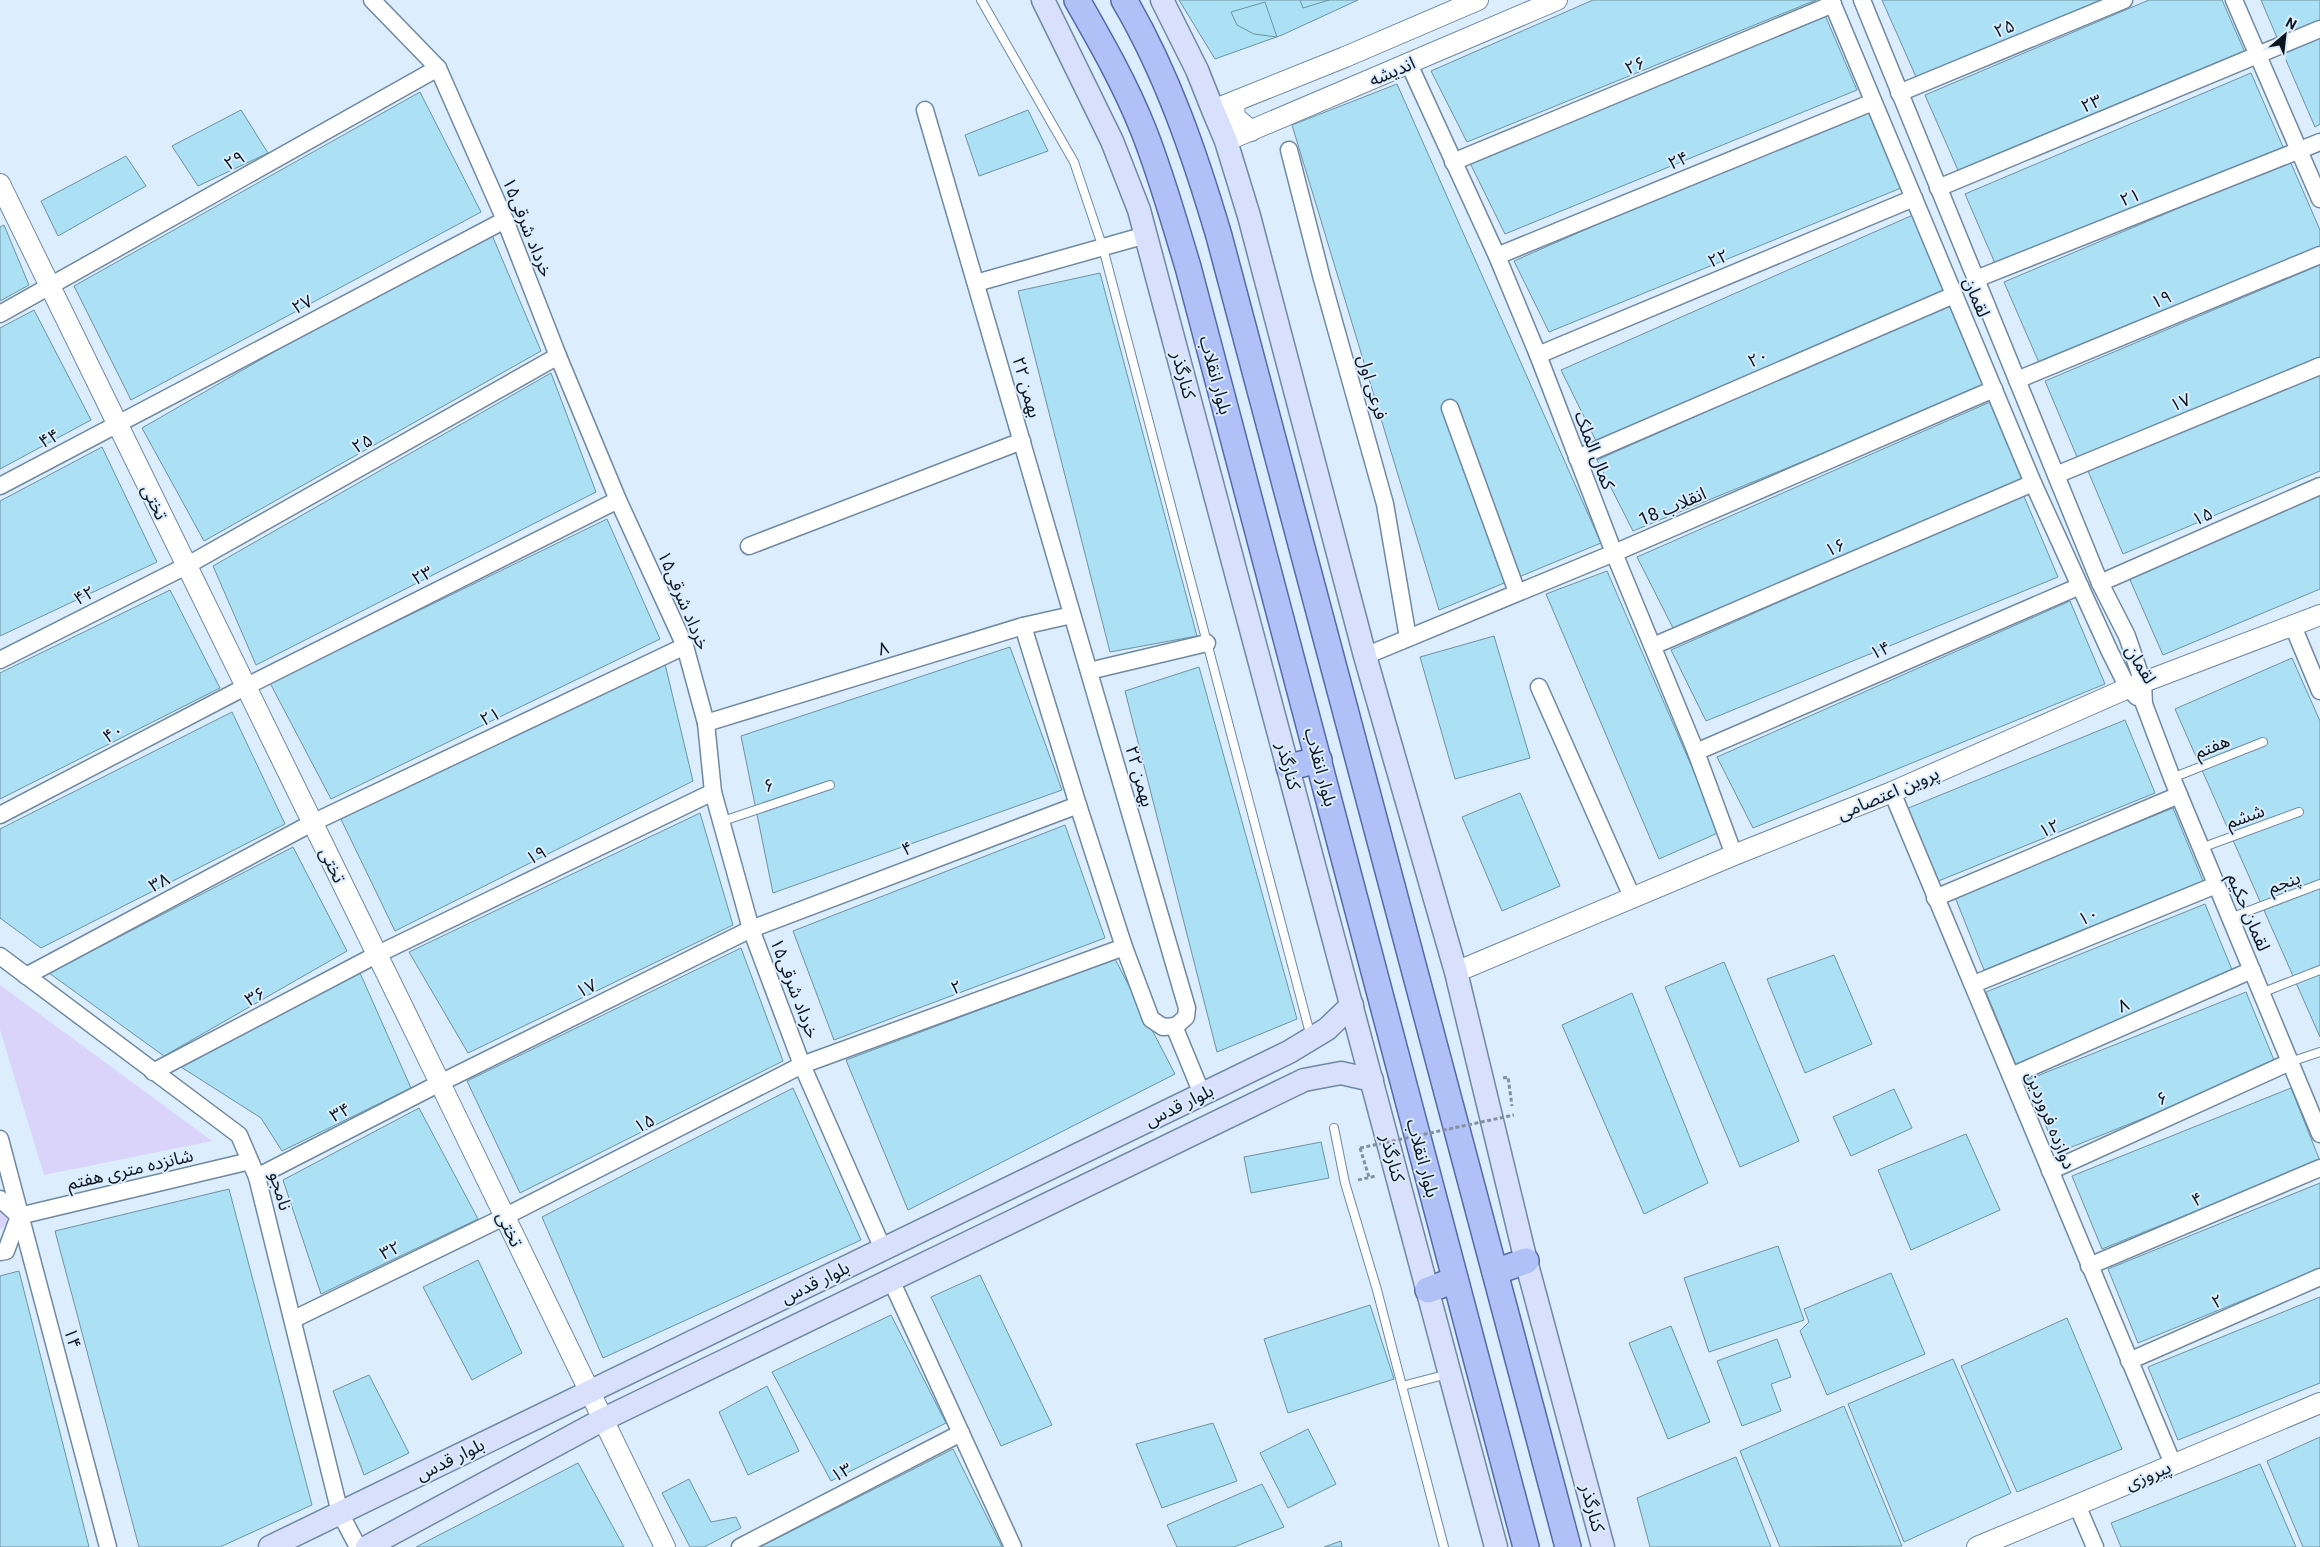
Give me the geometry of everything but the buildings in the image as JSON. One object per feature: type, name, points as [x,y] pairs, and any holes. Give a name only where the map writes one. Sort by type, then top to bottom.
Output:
[{"type":"main road","name":"کنارگذر","points":[[1043,0],[1112,141],[1139,210],[1496,1547]]},
{"type":"main road","name":"بلوار انقلاب","points":[[1077,0],[1110,59],[1143,129],[1188,267],[1526,1547]]},
{"type":"main road","points":[[1124,0],[1141,29],[1156,62],[1198,164],[1568,1547]]},
{"type":"main road","name":"کنارگذر","points":[[1162,0],[1197,70],[1226,141],[1251,226],[1366,656],[1456,972],[1526,1262],[1603,1547]]},
{"type":"main road","points":[[1237,453],[1274,443]]},
{"type":"main road","points":[[1289,767],[1319,760]]},
{"type":"main road","name":"بلوار قدس","points":[[270,1547],[1202,1094],[1327,1030],[1352,1005]]},
{"type":"main road","name":"بلوار قدس","points":[[367,1547],[602,1420],[1304,1080],[1341,1073],[1372,1080]]},
{"type":"main road","points":[[1202,1094],[1215,1123]]},
{"type":"main road","points":[[1495,1272],[1526,1262]]},
{"type":"main road","points":[[1428,1290],[1455,1280]]},
{"type":"street","name":"۱۵خرداد شرقی","points":[[372,0],[438,68],[505,220],[558,356],[618,500],[685,646],[706,723],[713,792],[750,928],[802,1065],[883,1249]]},
{"type":"street","name":"اندیشه","points":[[1213,110],[1478,0]]},
{"type":"street","name":"اندیشه","points":[[1226,141],[1557,0]]},
{"type":"street","name":"لقمان","points":[[1863,0],[1899,93],[2100,583],[2127,636],[2136,686]]},
{"type":"street","name":"۲۵","points":[[1899,93],[2124,0]]},
{"type":"street","points":[[2234,0],[2320,199]]},
{"type":"street","name":"لقمان","points":[[1832,2],[2033,483],[2080,586],[2136,686],[2144,704]]},
{"type":"street","name":"۲۶","points":[[1453,162],[1832,2]]},
{"type":"street","points":[[2258,56],[2320,29]]},
{"type":"street","name":"۲۳","points":[[1938,188],[2258,56]]},
{"type":"street","name":"کمال الملک","points":[[1409,64],[1497,256],[1538,355],[1614,553],[1696,752],[1734,855]]},
{"type":"street","name":"۲۹","points":[[0,314],[438,68]]},
{"type":"street","points":[[1238,100],[1234,107],[1235,117],[1251,131]]},
{"type":"street","name":"۲۴","points":[[1497,256],[1873,102]]},
{"type":"street","name":"۲۲ بهمن","points":[[925,110],[1187,1008],[1186,1017],[1182,1022],[1174,1026]]},
{"type":"street","points":[[2300,152],[2320,142]]},
{"type":"street","name":"فرعی اول","points":[[1290,150],[1322,279],[1385,504],[1408,638]]},
{"type":"street","name":"۲۱","points":[[1976,279],[2300,152]]},
{"type":"street","name":"تختی","points":[[0,184],[665,1547]]},
{"type":"street","name":"۲۲","points":[[1538,355],[1914,198]]},
{"type":"street","name":"۲۷","points":[[117,424],[505,220]]},
{"type":"street","points":[[976,283],[1146,235]]},
{"type":"street","name":"۱۹","points":[[2017,380],[2320,255]]},
{"type":"street","name":"۲۰","points":[[1577,458],[1954,295]]},
{"type":"street","name":"۲۵","points":[[186,566],[558,356]]},
{"type":"street","name":"۱۷","points":[[2056,474],[2320,366]]},
{"type":"street","name":"انقلاب 18","points":[[1366,656],[1614,553],[1994,389]]},
{"type":"street","points":[[1450,408],[1517,592]]},
{"type":"street","name":"۴۴","points":[[0,486],[117,424]]},
{"type":"street","points":[[749,546],[1022,441]]},
{"type":"street","name":"۱۶","points":[[1653,646],[2033,483]]},
{"type":"street","name":"۱۵","points":[[2100,583],[2320,486]]},
{"type":"street","name":"۲۳","points":[[245,687],[618,500]]},
{"type":"street","name":"۴۲","points":[[0,660],[186,566]]},
{"type":"street","name":"۱۴","points":[[1696,752],[2080,586]]},
{"type":"street","name":"۸","points":[[706,723],[1023,626],[1072,615]]},
{"type":"street","name":"پروین اعتصامی","points":[[1456,972],[1734,855],[1892,792],[2136,686],[2320,615]]},
{"type":"street","points":[[1023,626],[1078,806],[1124,947],[1151,1019],[1163,1027],[1174,1026],[1202,1094]]},
{"type":"street","points":[[2293,626],[2320,691]]},
{"type":"street","points":[[1089,672],[1207,643]]},
{"type":"street","name":"۲۱","points":[[312,823],[685,646]]},
{"type":"street","points":[[1539,686],[1632,899]]},
{"type":"street","name":"۴۰","points":[[0,815],[245,687]]},
{"type":"street","name":"لقمان حکیم","points":[[2144,704],[2178,794],[2320,1134]]},
{"type":"street","name":"۱۹","points":[[376,955],[713,792]]},
{"type":"street","name":"دوازده فروردین","points":[[1892,792],[1935,898],[1974,984],[2089,1266],[2173,1464]]},
{"type":"street","name":"۱۲","points":[[1935,898],[2178,794]]},
{"type":"street","name":"۴","points":[[750,928],[1078,806]]},
{"type":"street","name":"۳۸","points":[[26,976],[312,823]]},
{"type":"street","name":"۱۰","points":[[1974,984],[2216,885]]},
{"type":"street","name":"۱۷","points":[[440,1083],[750,928]]},
{"type":"street","name":"۲","points":[[802,1065],[1124,947]]},
{"type":"street","name":"۳۶","points":[[153,1072],[376,955]]},
{"type":"street","name":"نامجو","points":[[0,956],[239,1135],[258,1177],[340,1513],[358,1547]]},
{"type":"street","name":"۸","points":[[2011,1076],[2252,970]]},
{"type":"street","name":"۶","points":[[2050,1170],[2290,1062]]},
{"type":"street","name":"۱۵","points":[[504,1217],[802,1065]]},
{"type":"street","name":"۳۴","points":[[258,1177],[440,1083]]},
{"type":"street","name":"۱۴","points":[[0,1139],[108,1547]]},
{"type":"street","name":"شانزده متری هفتم","points":[[19,1216],[250,1161]]},
{"type":"street","name":"۴","points":[[2089,1266],[2320,1168]]},
{"type":"street","points":[[0,1199],[19,1216],[6,1251],[0,1252]]},
{"type":"street","name":"۳۲","points":[[294,1319],[504,1217]]},
{"type":"street","name":"۲","points":[[2129,1362],[2320,1277]]},
{"type":"street","points":[[891,1280],[1013,1547]]},
{"type":"street","name":"پیروزی","points":[[1977,1547],[2320,1403]]},
{"type":"street","name":"۱۳","points":[[740,1547],[961,1433]]},
{"type":"street","points":[[2077,1505],[2095,1547]]},
{"type":"lane","points":[[981,0],[1074,162],[1103,248],[1311,1039]]},
{"type":"lane","name":"هفتم","points":[[2172,778],[2263,742]]},
{"type":"lane","name":"۶","points":[[720,822],[830,785]]},
{"type":"lane","name":"ششم","points":[[2201,848],[2300,812]]},
{"type":"lane","name":"پنجم","points":[[2230,918],[2320,884]]},
{"type":"lane","points":[[2261,993],[2320,970]]},
{"type":"lane","points":[[2290,1062],[2320,1052]]},
{"type":"lane","points":[[1334,1128],[1345,1183],[1377,1290],[1444,1547]]},
{"type":"lane","points":[[1402,1386],[1450,1374]]},
{"type":"path","points":[[1369,1177],[1360,1148],[1514,1115],[1508,1077]]},
{"type":"path","points":[[1345,1183],[1396,1172]]},
{"type":"shaded area","points":[[0,985],[212,1141],[44,1175],[0,1030]]},
{"type":"shaded area","points":[[0,1203],[14,1218],[0,1230]]}]
